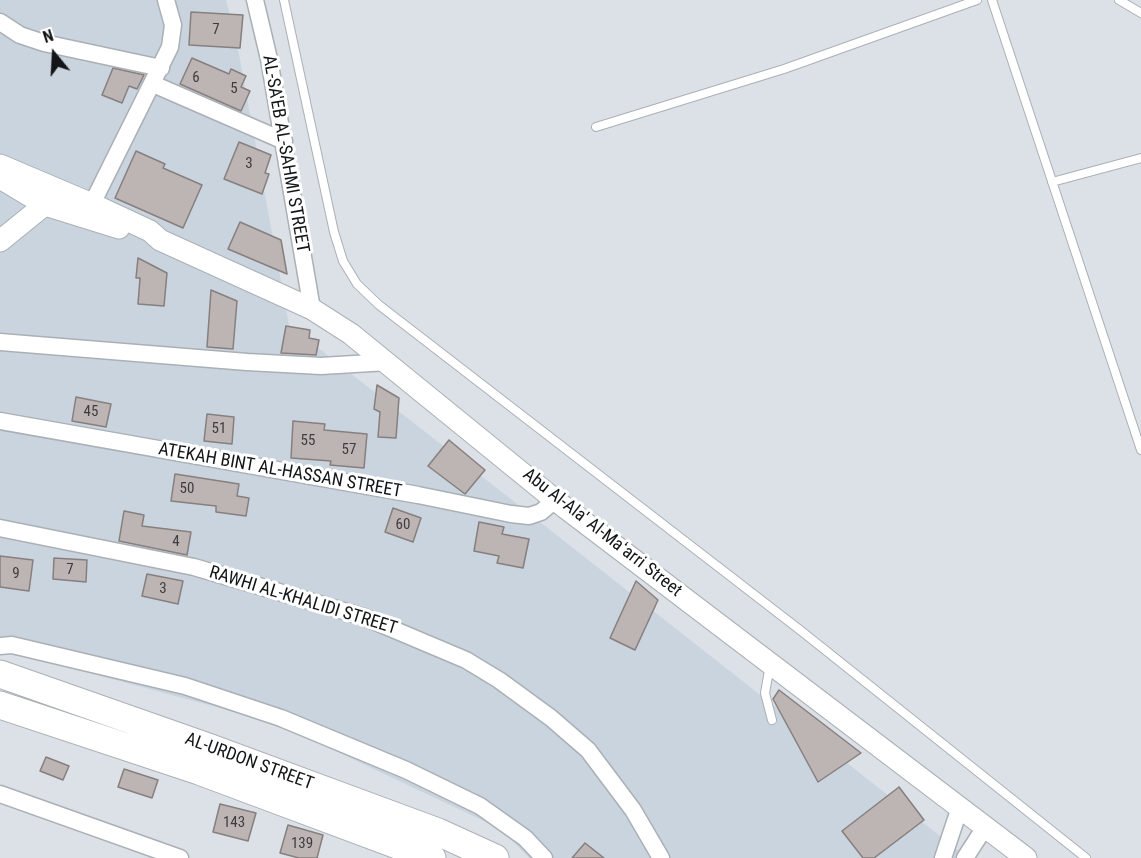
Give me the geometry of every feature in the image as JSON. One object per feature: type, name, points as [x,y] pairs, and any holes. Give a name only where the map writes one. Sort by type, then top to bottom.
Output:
[{"type":"highway","name":"AL-URDON STREET","points":[[0,674],[432,858]]},
{"type":"highway","name":"AL-URDON STREET","points":[[0,705],[203,759],[438,832],[495,858]]},
{"type":"street","points":[[92,204],[161,68],[173,37],[173,25],[166,0]]},
{"type":"street","name":"AL-SA'EB AL-SAHMI STREET","points":[[255,0],[284,141],[312,309]]},
{"type":"street","points":[[0,22],[20,35],[45,43],[161,68]]},
{"type":"street","points":[[153,84],[284,141]]},
{"type":"street","name":"Abu Al-Ala' Al-Maʻarri Street","points":[[0,165],[53,198],[92,204],[150,231],[160,240]]},
{"type":"street","name":"Abu Al-Ala' Al-Maʻarri Street","points":[[0,178],[160,240],[312,309],[388,362],[555,500],[771,661],[1026,858]]},
{"type":"street","points":[[0,241],[53,198]]},
{"type":"street","points":[[0,342],[321,366],[388,362]]},
{"type":"street","name":"ATEKAH BINT AL-HASSAN STREET","points":[[0,421],[418,495],[512,514],[529,516],[542,512],[555,500]]},
{"type":"street","name":"RAWHI AL-KHALIDI STREET","points":[[0,528],[194,567],[364,617],[466,660],[499,680],[552,718],[588,750],[633,810],[661,858]]},
{"type":"street","points":[[0,646],[12,645],[185,686],[280,718],[406,770],[480,806],[525,838],[544,858]]},
{"type":"street","points":[[0,794],[180,858]]},
{"type":"street","points":[[943,858],[960,807]]},
{"type":"street","points":[[965,858],[985,827]]},
{"type":"lane","points":[[284,0],[334,232],[343,261],[357,284],[379,305],[800,630],[1086,858]]},
{"type":"lane","points":[[596,127],[784,69],[977,0]]},
{"type":"lane","points":[[992,0],[1141,450]]},
{"type":"lane","points":[[1119,0],[1141,13]]},
{"type":"lane","points":[[1052,182],[1141,158]]},
{"type":"lane","points":[[771,661],[765,693],[772,720]]},
{"type":"shaded area","points":[[0,0],[226,0],[235,33],[289,325],[968,858],[529,858],[501,829],[276,723],[0,649]]},
{"type":"building","points":[[191,12],[243,15],[240,48],[189,45]]},
{"type":"building","points":[[192,58],[229,74],[231,69],[246,76],[241,87],[250,91],[241,111],[180,84]]},
{"type":"building","points":[[113,68],[144,75],[137,89],[129,86],[122,103],[102,95]]},
{"type":"building","points":[[239,142],[271,155],[265,173],[269,174],[262,194],[224,179]]},
{"type":"building","points":[[136,151],[165,164],[163,168],[202,185],[183,228],[115,198]]},
{"type":"building","points":[[240,222],[281,240],[287,274],[228,249]]},
{"type":"building","points":[[138,258],[167,273],[164,306],[138,304],[140,278],[136,278]]},
{"type":"building","points":[[211,290],[237,301],[233,349],[207,347]]},
{"type":"building","points":[[286,326],[310,330],[309,338],[319,340],[316,355],[281,353]]},
{"type":"building","points":[[377,385],[399,398],[396,438],[378,437],[380,412],[374,409]]},
{"type":"building","points":[[76,397],[111,404],[106,427],[72,421]]},
{"type":"building","points":[[207,414],[234,417],[232,444],[204,441]]},
{"type":"building","points":[[293,421],[325,424],[324,430],[367,434],[364,468],[330,465],[331,461],[291,458]]},
{"type":"building","points":[[449,440],[485,470],[465,494],[428,466]]},
{"type":"building","points":[[175,474],[239,484],[237,496],[249,498],[246,516],[216,512],[216,506],[171,501]]},
{"type":"building","points":[[393,508],[421,518],[413,542],[385,532]]},
{"type":"building","points":[[124,511],[144,515],[142,526],[191,532],[187,555],[119,541]]},
{"type":"building","points":[[479,522],[504,527],[502,534],[529,539],[523,568],[497,563],[499,556],[474,551]]},
{"type":"building","points":[[0,556],[33,560],[29,591],[0,587]]},
{"type":"building","points":[[54,558],[87,560],[86,582],[53,579]]},
{"type":"building","points":[[147,574],[183,581],[178,604],[142,596]]},
{"type":"building","points":[[636,581],[658,600],[635,650],[610,638]]},
{"type":"building","points":[[779,690],[861,753],[818,782],[773,699]]},
{"type":"building","points":[[46,757],[69,766],[63,780],[40,771]]},
{"type":"building","points":[[124,769],[158,780],[152,798],[118,787]]},
{"type":"building","points":[[899,787],[924,820],[874,858],[863,858],[842,831]]},
{"type":"building","points":[[220,804],[256,813],[248,841],[213,832]]},
{"type":"building","points":[[288,825],[323,835],[317,858],[299,858],[280,853]]},
{"type":"building","points":[[585,843],[604,858],[572,858]]}]
